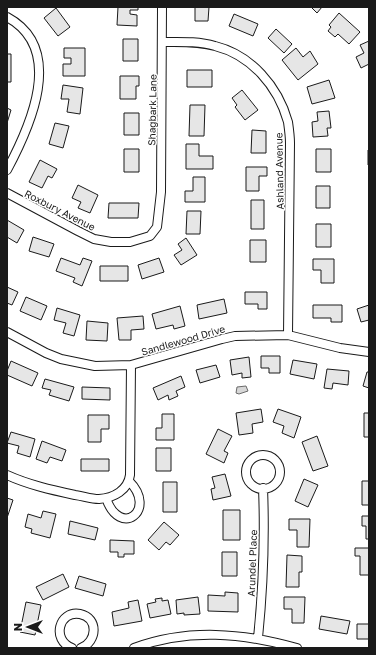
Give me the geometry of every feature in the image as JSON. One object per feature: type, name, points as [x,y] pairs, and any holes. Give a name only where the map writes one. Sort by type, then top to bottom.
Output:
[{"type":"street","name":"Shagbark Lane","points":[[160,212],[163,42],[162,7]]},
{"type":"street","points":[[7,17],[17,24],[28,36],[38,58],[39,71],[37,98],[32,118],[7,170]]},
{"type":"street","name":"Ashland Avenue","points":[[163,42],[185,42],[213,45],[229,50],[258,70],[272,86],[282,105],[288,123],[290,143],[288,335]]},
{"type":"street","name":"Roxbury Avenue","points":[[7,193],[78,231],[94,238],[111,242],[130,242],[150,236],[157,227],[160,212]]},
{"type":"street","name":"Sandlewood Drive","points":[[7,332],[46,353],[61,359],[95,366],[131,365],[235,336],[288,335],[340,348],[369,352]]},
{"type":"street","points":[[7,475],[22,482],[54,491],[95,499],[106,498],[119,493],[125,488],[129,482],[130,475],[131,365]]},
{"type":"street","points":[[264,455],[276,460],[280,472],[278,480],[275,484],[267,488],[263,488],[259,488],[251,483],[247,476],[247,467],[252,459],[264,455]]},
{"type":"street","points":[[106,498],[109,506],[116,515],[125,518],[131,517],[137,512],[140,504],[138,494],[134,486],[129,482]]},
{"type":"street","name":"Arundel Place","points":[[258,638],[261,605],[264,512],[263,488]]},
{"type":"street","points":[[72,648],[62,640],[60,636],[60,627],[61,623],[68,616],[76,614],[85,616],[93,626],[92,640],[84,647]]},
{"type":"street","points":[[134,648],[163,639],[193,635],[233,635],[258,638],[297,648]]},
{"type":"shaded area","points":[[246,386],[248,391],[239,394],[236,393],[237,387]]},
{"type":"building","points":[[118,7],[138,7],[138,10],[130,10],[130,14],[137,15],[137,26],[117,25]]},
{"type":"building","points":[[195,7],[209,7],[208,21],[195,21]]},
{"type":"building","points":[[311,7],[322,7],[317,13]]},
{"type":"building","points":[[56,8],[70,27],[58,36],[44,18]]},
{"type":"building","points":[[339,13],[360,32],[349,44],[338,34],[335,37],[328,31],[331,27],[329,25]]},
{"type":"building","points":[[234,14],[258,24],[253,36],[229,26]]},
{"type":"building","points":[[276,29],[292,44],[284,53],[268,38]]},
{"type":"building","points":[[123,39],[138,39],[138,61],[123,61]]},
{"type":"building","points":[[369,41],[369,64],[361,68],[356,57],[364,53],[360,45]]},
{"type":"building","points":[[64,48],[85,48],[85,76],[63,76],[63,64],[71,64],[71,58],[64,58]]},
{"type":"building","points":[[296,48],[303,57],[310,51],[318,64],[298,80],[282,60]]},
{"type":"building","points":[[7,54],[11,54],[11,82],[7,82]]},
{"type":"building","points":[[187,70],[212,70],[212,87],[187,87]]},
{"type":"building","points":[[120,76],[139,76],[139,86],[136,86],[136,99],[120,99]]},
{"type":"building","points":[[329,80],[335,98],[312,104],[307,87]]},
{"type":"building","points":[[63,85],[83,88],[80,114],[67,112],[69,99],[61,99]]},
{"type":"building","points":[[242,90],[258,110],[245,120],[235,107],[237,105],[232,98]]},
{"type":"building","points":[[190,105],[205,105],[204,136],[189,136]]},
{"type":"building","points":[[7,108],[11,110],[7,123]]},
{"type":"building","points":[[329,111],[331,128],[327,128],[328,136],[313,137],[312,122],[318,121],[317,112]]},
{"type":"building","points":[[124,113],[139,113],[139,135],[124,135]]},
{"type":"building","points":[[55,123],[69,126],[63,148],[49,144]]},
{"type":"building","points":[[252,130],[266,131],[266,153],[251,153]]},
{"type":"building","points":[[186,144],[199,144],[199,156],[213,156],[213,169],[186,169]]},
{"type":"building","points":[[124,149],[139,149],[139,172],[124,172]]},
{"type":"building","points":[[316,149],[331,149],[331,172],[316,172]]},
{"type":"building","points":[[369,150],[369,165],[368,165]]},
{"type":"building","points":[[40,160],[57,169],[52,178],[48,176],[42,188],[29,182]]},
{"type":"building","points":[[246,167],[267,167],[267,176],[259,176],[259,191],[246,191]]},
{"type":"building","points":[[193,177],[205,177],[205,202],[185,202],[185,191],[193,191]]},
{"type":"building","points":[[78,185],[98,195],[90,213],[78,208],[81,202],[72,198]]},
{"type":"building","points":[[316,186],[330,186],[330,208],[316,208]]},
{"type":"building","points":[[251,200],[264,200],[264,229],[251,229]]},
{"type":"building","points":[[109,203],[139,203],[138,218],[108,218]]},
{"type":"building","points":[[187,211],[201,211],[200,234],[186,234]]},
{"type":"building","points":[[7,220],[24,230],[17,243],[7,237]]},
{"type":"building","points":[[316,224],[331,224],[331,247],[316,247]]},
{"type":"building","points":[[33,237],[54,244],[49,257],[29,251]]},
{"type":"building","points":[[186,238],[197,255],[181,265],[174,255],[182,250],[178,244]]},
{"type":"building","points":[[250,240],[266,240],[266,262],[250,262]]},
{"type":"building","points":[[61,258],[80,265],[83,258],[92,261],[82,286],[73,282],[75,278],[56,271]]},
{"type":"building","points":[[159,258],[164,272],[142,279],[138,265]]},
{"type":"building","points":[[313,259],[334,259],[334,283],[321,283],[321,270],[313,270]]},
{"type":"building","points":[[100,266],[128,266],[128,281],[100,281]]},
{"type":"building","points":[[7,287],[18,292],[12,305],[7,303]]},
{"type":"building","points":[[245,292],[267,292],[267,309],[258,309],[258,304],[245,304]]},
{"type":"building","points":[[26,297],[47,306],[41,320],[20,311]]},
{"type":"building","points":[[224,299],[227,313],[199,319],[197,305]]},
{"type":"building","points":[[313,305],[342,305],[342,322],[331,322],[331,318],[313,318]]},
{"type":"building","points":[[369,305],[369,320],[361,322],[357,309]]},
{"type":"building","points":[[180,306],[185,326],[174,329],[173,325],[156,329],[152,314]]},
{"type":"building","points":[[57,308],[80,315],[74,336],[63,333],[66,323],[54,320]]},
{"type":"building","points":[[143,316],[144,329],[131,330],[131,340],[119,340],[117,318]]},
{"type":"building","points":[[87,321],[108,323],[107,341],[86,340]]},
{"type":"building","points":[[261,356],[280,356],[280,373],[269,373],[269,368],[261,368]]},
{"type":"building","points":[[249,357],[251,377],[242,378],[242,373],[232,375],[230,360]]},
{"type":"building","points":[[293,360],[317,364],[314,379],[290,374]]},
{"type":"building","points":[[11,361],[38,373],[32,386],[7,375]]},
{"type":"building","points":[[216,365],[220,377],[200,383],[196,370]]},
{"type":"building","points":[[327,369],[349,371],[348,385],[333,383],[332,389],[324,388]]},
{"type":"building","points":[[367,372],[369,372],[369,388],[363,386]]},
{"type":"building","points":[[181,376],[185,387],[176,391],[178,396],[169,400],[168,395],[158,400],[153,388]]},
{"type":"building","points":[[45,379],[74,387],[69,401],[49,395],[51,390],[42,388]]},
{"type":"building","points":[[82,387],[110,388],[110,400],[82,399]]},
{"type":"building","points":[[261,409],[263,422],[252,424],[253,433],[239,435],[236,413]]},
{"type":"building","points":[[278,409],[301,417],[294,438],[282,433],[284,426],[273,422]]},
{"type":"building","points":[[364,413],[369,413],[369,437],[364,437]]},
{"type":"building","points":[[162,414],[174,414],[174,440],[156,440],[156,428],[162,428]]},
{"type":"building","points":[[88,415],[109,415],[109,429],[101,429],[101,442],[88,442]]},
{"type":"building","points":[[218,429],[232,436],[224,451],[228,453],[224,463],[206,454]]},
{"type":"building","points":[[11,432],[35,439],[30,457],[17,453],[19,446],[7,443]]},
{"type":"building","points":[[317,436],[328,466],[313,471],[302,442]]},
{"type":"building","points":[[42,441],[66,450],[62,461],[50,457],[47,463],[36,459]]},
{"type":"building","points":[[156,448],[171,448],[171,471],[156,471]]},
{"type":"building","points":[[81,459],[109,459],[109,471],[81,471]]},
{"type":"building","points":[[225,474],[231,496],[213,500],[211,489],[215,488],[212,477]]},
{"type":"building","points":[[304,479],[318,485],[308,507],[295,501]]},
{"type":"building","points":[[362,481],[369,481],[369,505],[362,505]]},
{"type":"building","points":[[163,482],[177,482],[177,512],[163,512]]},
{"type":"building","points":[[7,498],[13,500],[7,518]]},
{"type":"building","points":[[223,510],[240,510],[240,540],[223,540]]},
{"type":"building","points":[[43,511],[56,514],[50,538],[31,533],[32,529],[25,527],[28,514],[41,518]]},
{"type":"building","points":[[362,516],[369,516],[369,539],[366,539],[366,526],[362,526]]},
{"type":"building","points":[[289,519],[310,519],[309,547],[297,547],[297,530],[289,530]]},
{"type":"building","points":[[70,521],[98,528],[95,540],[68,534]]},
{"type":"building","points":[[164,522],[179,535],[170,545],[166,542],[159,550],[148,540]]},
{"type":"building","points":[[110,540],[134,541],[134,554],[124,554],[124,557],[118,557],[118,552],[110,552]]},
{"type":"building","points":[[355,548],[369,548],[369,575],[360,575],[360,556],[355,556]]},
{"type":"building","points":[[222,552],[237,552],[237,576],[222,576]]},
{"type":"building","points":[[287,555],[302,556],[302,572],[299,572],[299,587],[286,587]]},
{"type":"building","points":[[63,574],[69,587],[43,600],[36,587]]},
{"type":"building","points":[[79,576],[106,584],[103,596],[75,588]]},
{"type":"building","points":[[225,592],[238,593],[238,612],[208,611],[208,595],[225,596]]},
{"type":"building","points":[[198,597],[200,614],[177,614],[176,600]]},
{"type":"building","points":[[284,597],[305,597],[304,623],[292,623],[292,609],[284,609]]},
{"type":"building","points":[[162,598],[162,601],[168,600],[171,614],[150,618],[147,604],[156,602],[155,599]]},
{"type":"building","points":[[138,600],[142,621],[114,626],[112,612],[129,608],[128,602]]},
{"type":"building","points":[[26,602],[41,605],[35,635],[20,632]]},
{"type":"building","points":[[321,616],[350,621],[347,634],[319,629]]},
{"type":"building","points":[[357,624],[369,624],[369,639],[357,639]]}]
